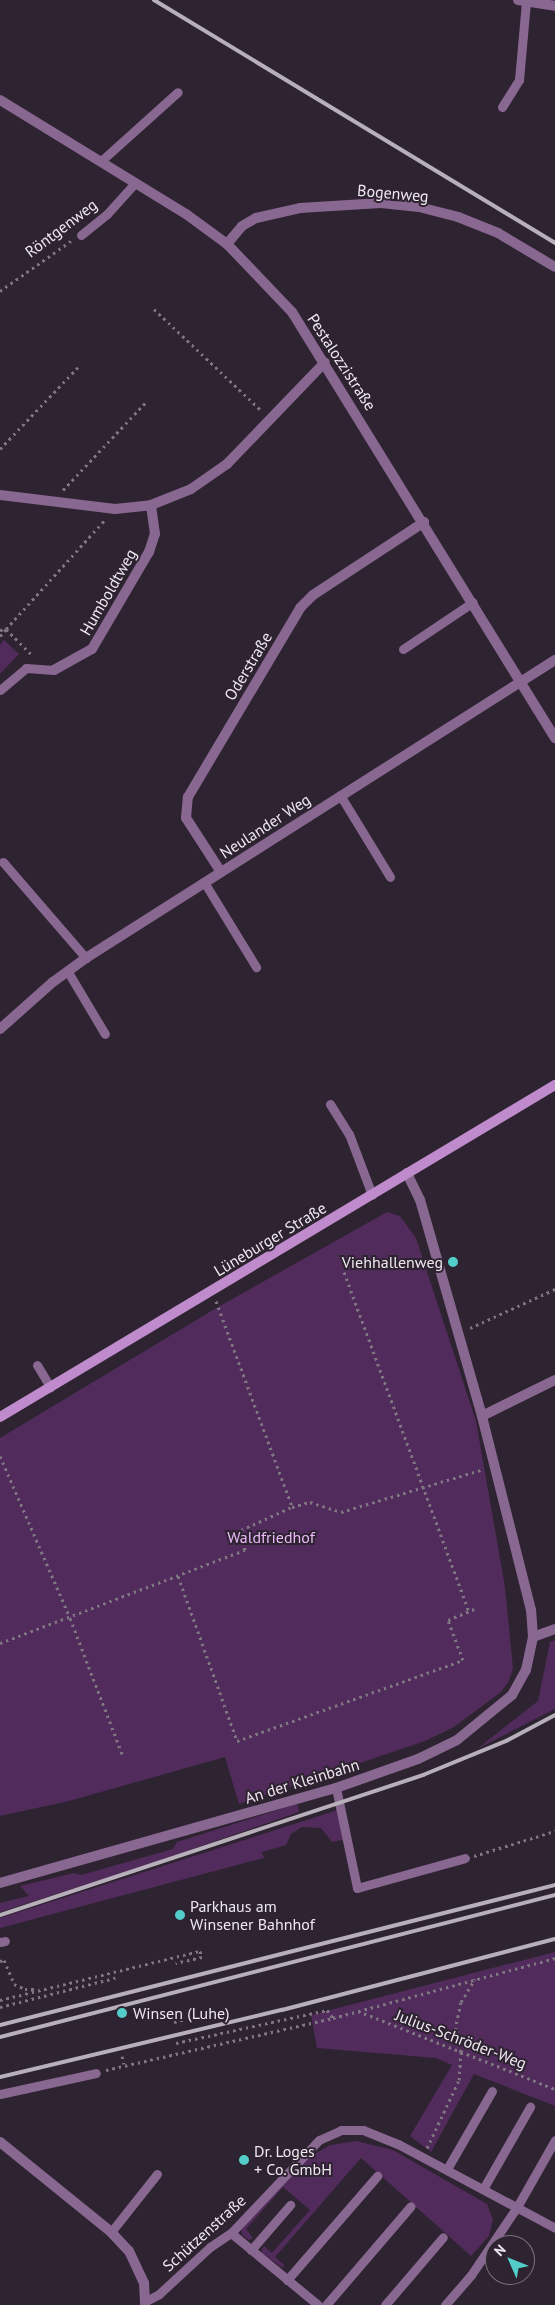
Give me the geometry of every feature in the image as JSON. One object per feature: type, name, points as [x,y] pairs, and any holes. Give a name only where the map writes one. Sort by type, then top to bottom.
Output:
[{"type":"main road","name":"Lüneburger Straße","points":[[0,1417],[555,1085]]},
{"type":"street","points":[[522,1],[555,6]]},
{"type":"street","name":"Pestalozzistraße","points":[[0,100],[101,161],[227,244],[292,312],[424,522],[555,738]]},
{"type":"street","name":"Bogenweg","points":[[227,244],[242,226],[256,218],[300,208],[381,204],[419,207],[458,217],[498,233],[555,267]]},
{"type":"street","points":[[0,495],[115,509],[151,505],[191,489],[227,464],[325,362]]},
{"type":"street","name":"Humboldtweg","points":[[54,670],[92,649],[149,552],[154,534],[151,505]]},
{"type":"street","name":"Oderstraße","points":[[221,872],[186,818],[188,797],[193,788],[300,608],[313,595],[424,522]]},
{"type":"street","name":"Neulander Weg","points":[[0,1029],[86,958],[520,680],[555,660]]},
{"type":"street","points":[[407,1173],[420,1200],[482,1416],[531,1610],[533,1637],[555,1629]]},
{"type":"street","points":[[482,1416],[555,1380]]},
{"type":"street","name":"An der Kleinbahn","points":[[0,1883],[336,1788],[418,1759],[457,1740],[512,1695],[528,1666],[533,1637]]},
{"type":"street","name":"Schützenstraße","points":[[0,2142],[111,2232],[139,2267],[145,2303]]},
{"type":"lane","points":[[502,107],[519,80],[522,1]]},
{"type":"lane","points":[[101,161],[178,92]]},
{"type":"lane","name":"Röntgenweg","points":[[80,235],[107,214],[135,183]]},
{"type":"lane","points":[[403,649],[473,602]]},
{"type":"lane","points":[[0,690],[26,668],[54,670]]},
{"type":"lane","points":[[340,795],[390,877]]},
{"type":"lane","points":[[4,862],[86,958]]},
{"type":"lane","points":[[204,882],[256,968]]},
{"type":"lane","points":[[68,972],[105,1034]]},
{"type":"lane","points":[[330,1104],[349,1134],[372,1195]]},
{"type":"lane","points":[[37,1365],[50,1387]]},
{"type":"lane","points":[[336,1788],[357,1888],[464,1858]]},
{"type":"lane","points":[[0,2094],[96,2073]]},
{"type":"lane","points":[[447,2169],[492,2091]]},
{"type":"lane","points":[[483,2189],[530,2107]]},
{"type":"lane","name":"Schützenstraße","points":[[145,2303],[159,2294],[210,2247],[231,2233],[319,2140],[341,2130],[364,2130],[423,2157]]},
{"type":"lane","points":[[445,2305],[471,2275],[517,2207],[555,2140]]},
{"type":"lane","points":[[423,2157],[555,2228]]},
{"type":"lane","points":[[111,2232],[157,2174]]},
{"type":"lane","points":[[287,2280],[377,2176]]},
{"type":"lane","points":[[250,2250],[290,2205]]},
{"type":"lane","points":[[326,2305],[411,2206]]},
{"type":"lane","points":[[231,2233],[318,2305]]},
{"type":"lane","points":[[385,2305],[443,2237]]},
{"type":"path","name":"Röntgenweg","points":[[0,290],[80,235]]},
{"type":"path","points":[[154,309],[270,419]]},
{"type":"path","points":[[0,449],[78,367]]},
{"type":"path","points":[[51,502],[145,403]]},
{"type":"path","points":[[0,636],[115,509]]},
{"type":"path","points":[[6,629],[34,657],[54,670]]},
{"type":"path","points":[[0,630],[6,629]]},
{"type":"path","points":[[344,1272],[469,1611]]},
{"type":"path","points":[[458,1333],[555,1289]]},
{"type":"path","points":[[212,1291],[292,1507]]},
{"type":"path","points":[[0,1456],[70,1618],[123,1756]]},
{"type":"path","points":[[0,1643],[245,1550],[241,1530],[292,1507],[310,1502],[342,1512],[424,1489],[494,1464]]},
{"type":"path","points":[[178,1576],[237,1741],[463,1660],[448,1620],[476,1608]]},
{"type":"path","points":[[464,1858],[555,1831]]},
{"type":"path","points":[[0,2000],[200,1951],[202,1956],[176,1963]]},
{"type":"path","points":[[154,1956],[156,1962]]},
{"type":"path","points":[[96,2073],[124,2064],[333,2018],[475,1978],[555,1958]]},
{"type":"path","points":[[0,1962],[4,1960],[14,1984],[25,1989],[42,1989]]},
{"type":"path","points":[[0,2007],[115,1978]]},
{"type":"path","points":[[423,2157],[459,2080],[461,2052],[455,2030],[461,2002],[475,1978]]},
{"type":"path","points":[[176,2043],[327,2010],[333,2018]]},
{"type":"path","name":"Julius-Schröder-Weg","points":[[357,2011],[555,2089]]},
{"type":"path","points":[[174,2022],[186,2019]]},
{"type":"path","points":[[122,2056],[124,2064]]},
{"type":"green space","points":[[4,640],[19,654],[0,674],[0,645]]},
{"type":"green space","name":"Waldfriedhof","points":[[387,1212],[400,1216],[416,1238],[476,1421],[505,1587],[513,1668],[509,1681],[501,1692],[454,1727],[425,1741],[239,1804],[225,1757],[69,1801],[0,1816],[0,1438],[218,1307]]},
{"type":"green space","points":[[555,1640],[555,1709],[477,1749],[538,1701],[550,1642]]},
{"type":"green space","points":[[297,1804],[299,1812],[135,1869],[0,1912],[0,1903],[29,1896],[20,1886],[74,1873],[81,1875],[173,1849],[177,1842]]},
{"type":"green space","points":[[341,1809],[347,1839],[332,1842],[321,1828],[302,1827],[291,1834],[286,1845],[262,1852],[264,1858],[0,1928],[0,1918]]},
{"type":"green space","points":[[555,1952],[555,2106],[474,2074],[431,2152],[410,2136],[452,2065],[436,2058],[317,2048],[311,2015]]},
{"type":"green space","points":[[356,2141],[393,2150],[487,2204],[493,2220],[489,2235],[485,2235],[485,2240],[471,2256],[361,2158],[275,2257],[284,2265],[283,2268],[262,2253],[262,2249],[264,2246],[272,2253],[310,2210],[283,2187],[246,2229],[253,2238],[249,2240],[242,2235],[241,2229],[306,2159],[330,2145]]},
{"type":"railway","points":[[154,0],[555,243]]},
{"type":"railway","points":[[0,1915],[423,1775],[506,1741],[555,1715]]},
{"type":"railway","points":[[0,2025],[555,1885]]},
{"type":"railway","points":[[0,2037],[555,1895]]},
{"type":"railway","points":[[0,2077],[282,2010],[555,1939]]},
{"type":"place","name":"Viehhallenweg","points":[[453,1262]]},
{"type":"place","name":"Parkhaus am Winsener Bahnhof","points":[[180,1915]]},
{"type":"place","name":"Winsen (Luhe)","points":[[122,2013]]},
{"type":"place","name":"Dr. Loges + Co. GmbH","points":[[244,2160]]}]
